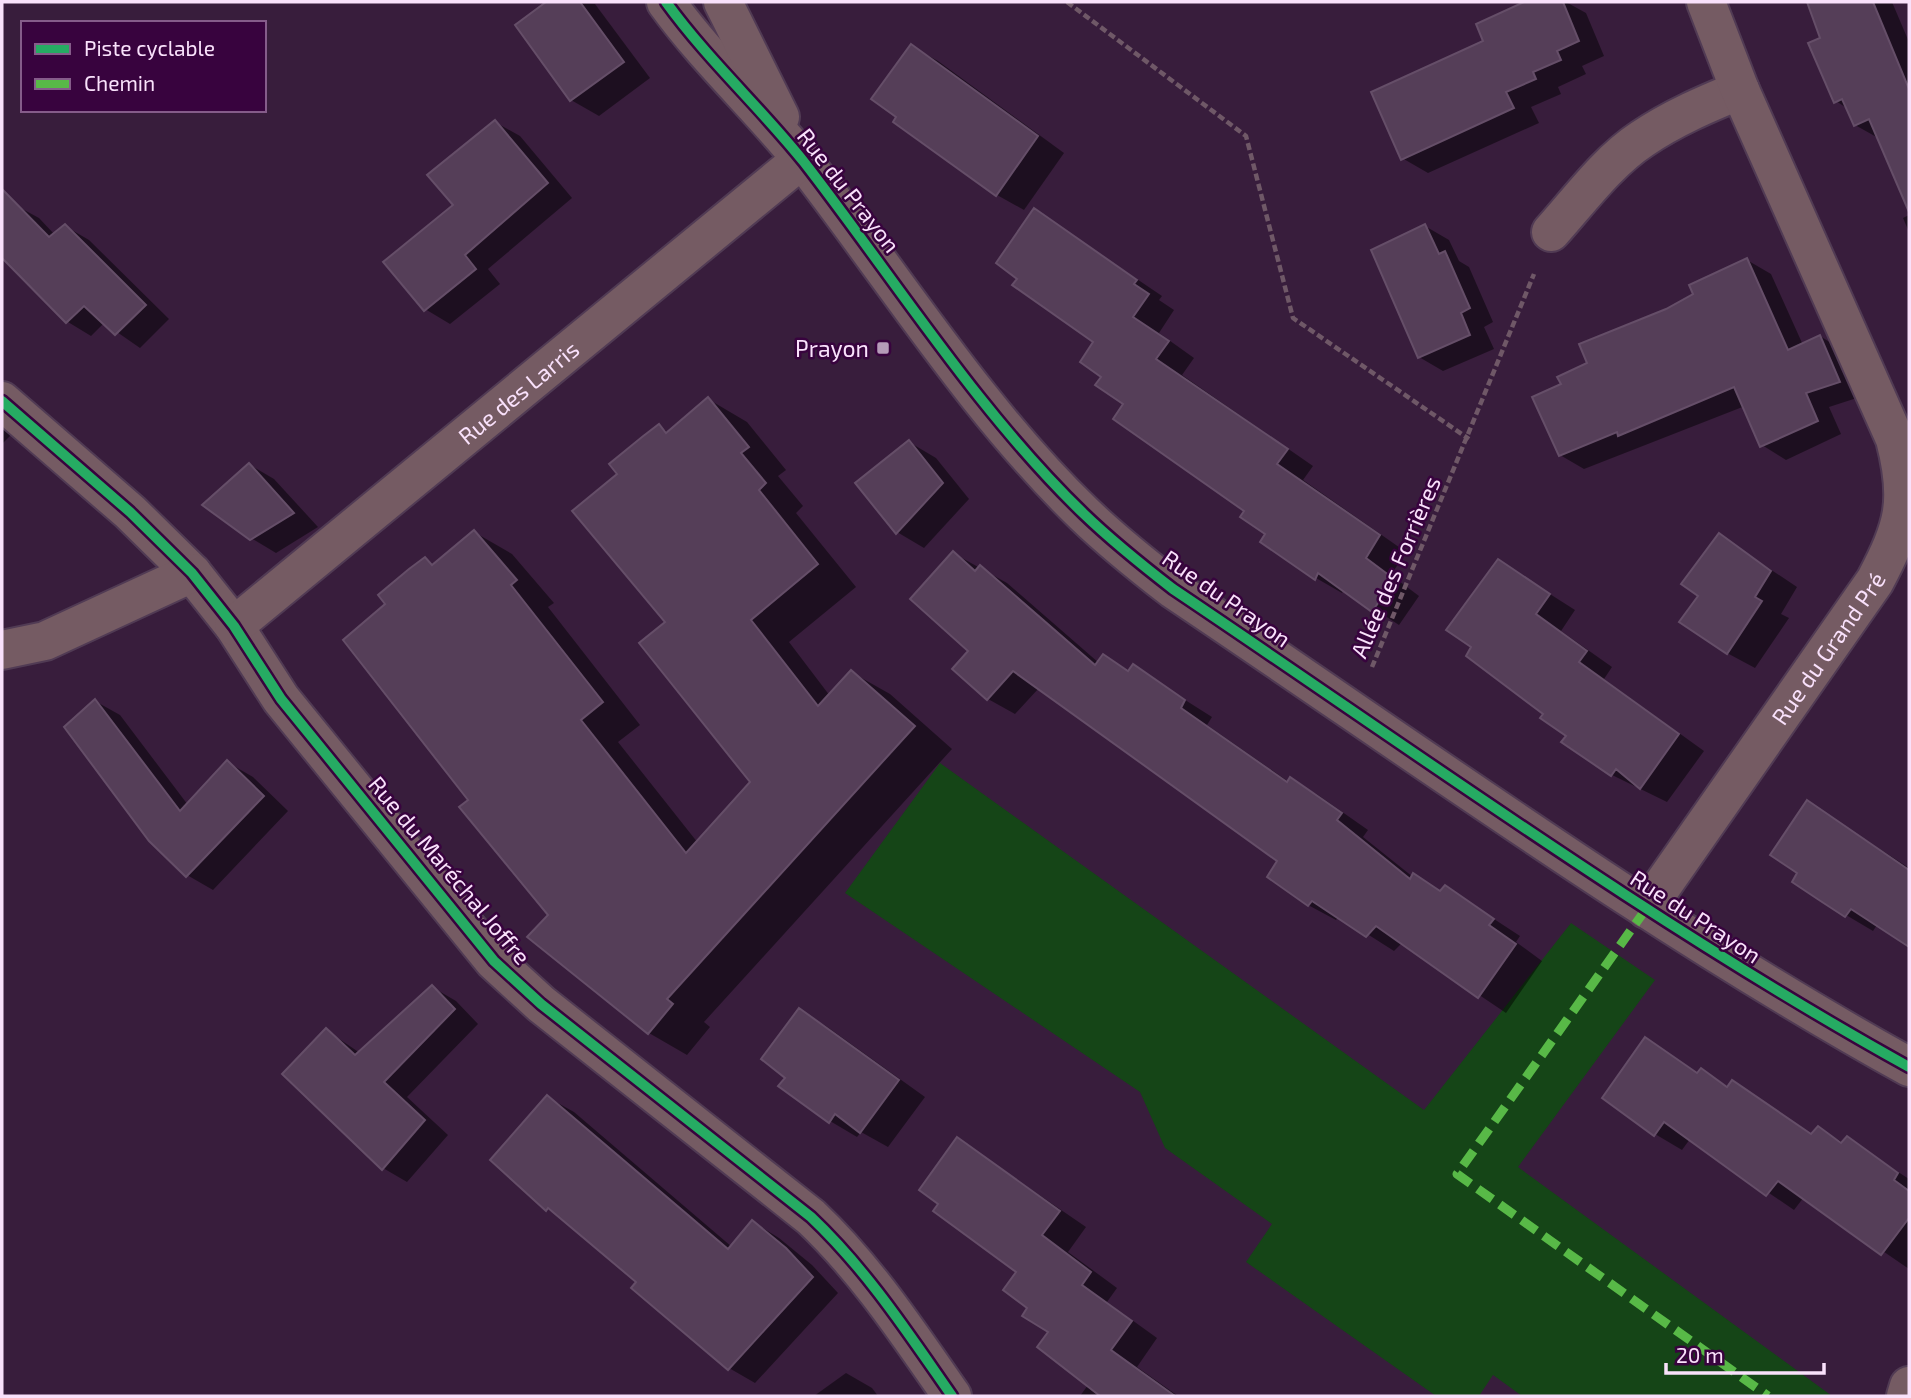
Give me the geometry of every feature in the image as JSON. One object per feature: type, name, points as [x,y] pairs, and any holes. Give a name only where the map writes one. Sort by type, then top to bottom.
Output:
[{"type":"street","name":"Rue du Grand Pré","points":[[1646,909],[1875,582],[1891,551],[1902,515],[1905,478],[1895,439],[1740,90],[1706,2]]},
{"type":"street","points":[[676,16],[732,5]]},
{"type":"street","name":"Rue du Prayon","points":[[732,5],[802,159]]},
{"type":"street","name":"Rue du Prayon","points":[[676,16],[802,159],[1017,440],[1084,514],[1173,589],[1646,909],[1800,1006],[1909,1067]]},
{"type":"street","points":[[1551,232],[1606,172],[1640,140],[1683,114],[1740,90]]},
{"type":"street","name":"Rue des Larris","points":[[234,626],[802,159]]},
{"type":"street","name":"Rue du Maréchal Joffre","points":[[2,401],[130,512],[192,573],[234,626],[281,699],[494,961],[541,1004],[811,1217],[848,1252],[952,1396]]},
{"type":"street","points":[[2,650],[45,641],[192,573]]},
{"type":"street","points":[[1906,1396],[1909,1386]]},
{"type":"path","points":[[1067,2],[1247,136],[1293,318],[1469,439]]},
{"type":"green space","points":[[940,763],[1424,1110],[1571,923],[1655,980],[1518,1167],[1832,1396],[1522,1396],[1493,1375],[1479,1396],[1436,1396],[1246,1262],[1272,1224],[1165,1148],[1140,1092],[845,893]]},
{"type":"building","points":[[546,2],[580,2],[624,62],[570,101],[515,25]]},
{"type":"building","points":[[1524,2],[1563,2],[1579,41],[1557,51],[1561,60],[1533,72],[1536,79],[1506,92],[1514,108],[1401,160],[1371,92],[1483,41],[1476,24]]},
{"type":"building","points":[[1807,2],[1873,2],[1909,89],[1909,212],[1869,119],[1854,126],[1842,99],[1834,103],[1808,43],[1820,38]]},
{"type":"building","points":[[911,44],[1038,136],[996,196],[893,122],[896,117],[871,99]]},
{"type":"building","points":[[495,120],[548,183],[465,255],[476,269],[424,311],[383,262],[453,205],[427,175]]},
{"type":"building","points":[[2,189],[49,237],[65,224],[146,305],[115,335],[84,306],[66,323],[2,258]]},
{"type":"building","points":[[1034,208],[1137,280],[1134,284],[1149,294],[1133,317],[1169,341],[1156,359],[1288,449],[1277,464],[1380,535],[1366,558],[1394,579],[1372,612],[1318,573],[1315,580],[1260,542],[1265,534],[1240,517],[1244,511],[1113,419],[1123,404],[1095,385],[1101,377],[1080,362],[1093,342],[1012,285],[1017,279],[996,263]]},
{"type":"building","points":[[1425,224],[1439,254],[1445,251],[1470,308],[1461,313],[1470,335],[1418,358],[1371,250]]},
{"type":"building","points":[[1747,258],[1788,350],[1820,335],[1840,382],[1806,393],[1818,421],[1760,447],[1734,387],[1618,436],[1617,432],[1559,456],[1532,397],[1561,384],[1557,377],[1587,363],[1579,344],[1666,309],[1693,294],[1689,285]]},
{"type":"building","points":[[708,397],[749,447],[741,453],[766,483],[759,490],[818,564],[751,620],[818,706],[851,670],[915,726],[667,999],[673,1004],[648,1034],[527,937],[548,915],[459,807],[468,800],[343,640],[385,604],[378,595],[425,557],[432,565],[474,530],[517,580],[511,585],[603,702],[581,720],[686,853],[750,782],[639,643],[665,622],[572,511],[617,474],[609,464],[659,424],[666,433]]},
{"type":"building","points":[[909,440],[943,483],[896,534],[855,483]]},
{"type":"building","points":[[249,463],[294,513],[250,540],[202,505]]},
{"type":"building","points":[[1719,533],[1771,571],[1755,597],[1762,601],[1727,654],[1679,622],[1698,596],[1681,584]]},
{"type":"building","points":[[953,551],[975,571],[980,565],[1095,665],[1103,654],[1128,671],[1133,664],[1185,700],[1181,708],[1287,782],[1290,777],[1342,813],[1337,820],[1410,879],[1413,873],[1440,891],[1445,885],[1494,919],[1489,925],[1516,944],[1478,998],[1376,926],[1366,937],[1312,901],[1308,906],[1267,877],[1277,861],[1013,671],[987,700],[952,669],[968,651],[910,599]]},
{"type":"building","points":[[1498,559],[1550,594],[1536,614],[1587,651],[1579,662],[1679,734],[1640,789],[1616,769],[1611,776],[1561,742],[1566,736],[1540,718],[1543,714],[1466,656],[1471,647],[1446,630]]},
{"type":"building","points":[[95,699],[180,811],[227,760],[264,796],[186,877],[149,841],[64,727]]},
{"type":"building","points":[[1807,800],[1909,870],[1909,947],[1851,909],[1845,917],[1819,900],[1792,882],[1797,873],[1770,855]]},
{"type":"building","points":[[432,985],[455,1009],[384,1082],[425,1120],[382,1170],[282,1074],[326,1028],[355,1055]]},
{"type":"building","points":[[799,1008],[899,1080],[860,1133],[835,1114],[829,1123],[778,1086],[785,1078],[761,1059]]},
{"type":"building","points":[[1645,1037],[1697,1073],[1701,1068],[1727,1087],[1732,1080],[1811,1134],[1818,1126],[1841,1143],[1847,1136],[1898,1173],[1894,1180],[1909,1191],[1909,1218],[1881,1255],[1778,1181],[1766,1196],[1664,1122],[1654,1136],[1602,1098]]},
{"type":"building","points":[[547,1095],[728,1249],[752,1220],[786,1248],[813,1277],[728,1370],[631,1288],[636,1282],[548,1208],[546,1211],[490,1160]]},
{"type":"building","points":[[957,1137],[1060,1211],[1042,1235],[1091,1272],[1082,1285],[1132,1321],[1111,1350],[1175,1396],[1100,1396],[1037,1347],[1048,1332],[1022,1316],[1027,1308],[1003,1290],[1016,1272],[933,1211],[938,1204],[919,1190]]},
{"type":"marked path","points":[[1646,909],[1457,1174],[1768,1396]]},
{"type":"cycle path","points":[[666,2],[699,44],[804,162],[938,343],[1008,432],[1045,474],[1116,543],[1173,589],[1536,836],[1720,955],[1909,1067]]},
{"type":"cycle path","points":[[2,401],[130,512],[192,573],[234,626],[281,699],[494,961],[541,1004],[811,1217],[869,1280],[952,1396]]},
{"type":"place","name":"Prayon","points":[[883,348]]}]
